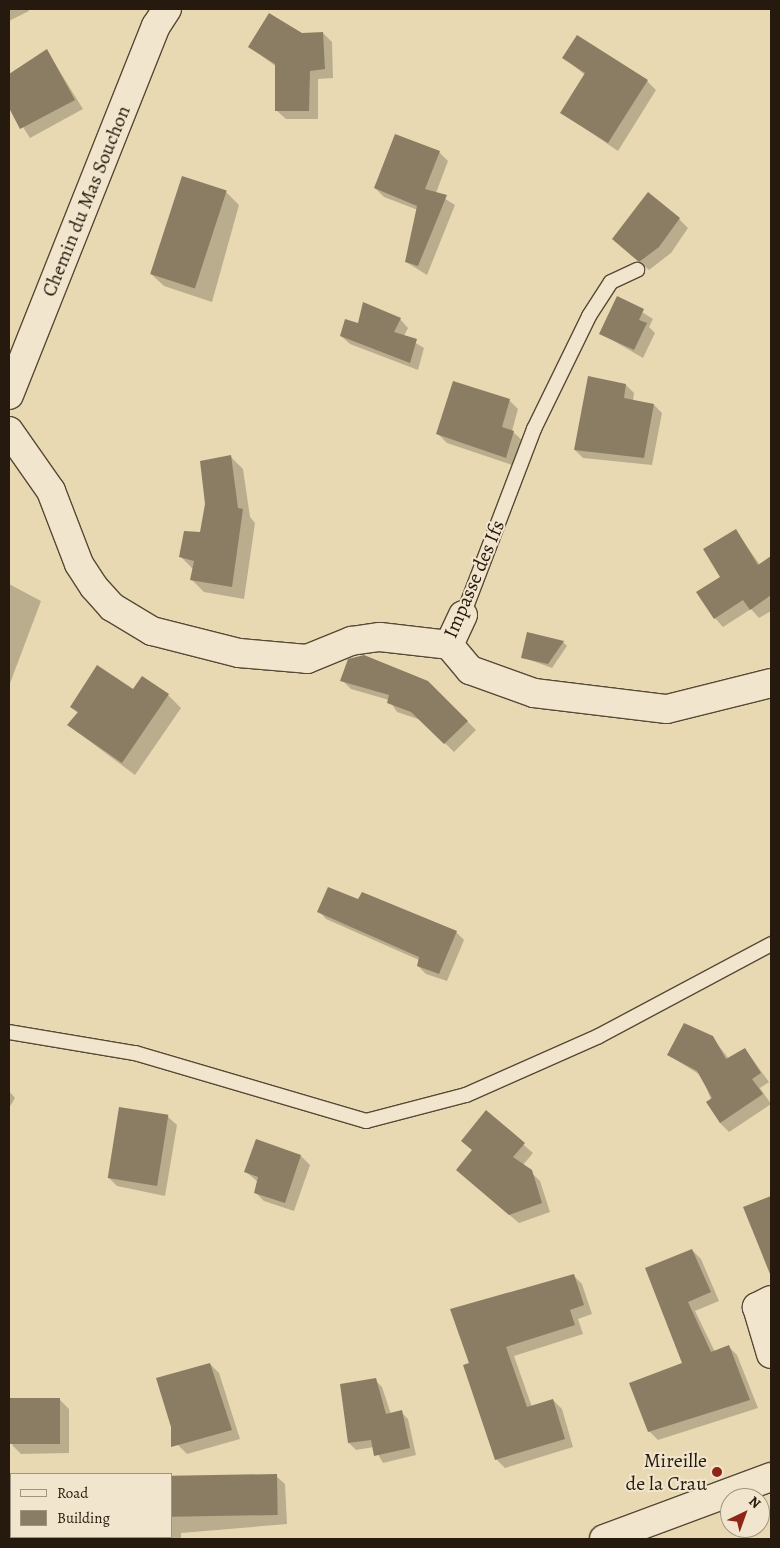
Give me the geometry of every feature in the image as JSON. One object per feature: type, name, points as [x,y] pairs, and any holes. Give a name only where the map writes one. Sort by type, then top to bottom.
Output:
[{"type":"street","name":"Chemin du Mas Souchon","points":[[9,395],[167,9]]},
{"type":"street","name":"Impasse des Ifs","points":[[9,431],[51,491],[79,564],[94,587],[112,607],[152,631],[238,652],[307,659],[351,642],[380,637],[449,645],[463,615]]},
{"type":"street","points":[[449,645],[470,670],[534,693],[667,709],[771,683]]},
{"type":"street","points":[[771,1300],[757,1307],[771,1354]]},
{"type":"street","points":[[604,1539],[771,1477]]},
{"type":"lane","name":"Impasse des Ifs","points":[[463,615],[534,429],[589,316],[611,282],[637,270]]},
{"type":"lane","points":[[9,1032],[135,1053],[366,1122],[466,1095],[599,1036],[771,944]]},
{"type":"building","points":[[269,13],[302,33],[323,32],[325,69],[310,71],[309,111],[275,111],[275,64],[248,47]]},
{"type":"building","points":[[577,35],[648,80],[608,143],[560,113],[585,73],[562,58]]},
{"type":"building","points":[[47,49],[75,100],[20,129],[9,108],[9,74]]},
{"type":"building","points":[[395,134],[440,151],[425,189],[447,195],[418,266],[405,262],[417,206],[374,188]]},
{"type":"building","points":[[182,176],[227,191],[195,288],[150,274]]},
{"type":"building","points":[[648,192],[680,218],[659,247],[639,262],[612,239]]},
{"type":"building","points":[[617,296],[644,309],[639,320],[647,323],[634,350],[599,334]]},
{"type":"building","points":[[363,302],[401,318],[394,332],[417,339],[410,363],[340,336],[345,319],[358,323]]},
{"type":"building","points":[[588,376],[626,384],[624,398],[654,404],[644,458],[574,450]]},
{"type":"building","points":[[453,381],[510,399],[502,427],[514,431],[506,458],[436,434]]},
{"type":"building","points":[[231,455],[238,508],[243,509],[232,587],[190,580],[194,561],[179,557],[184,531],[200,532],[205,504],[200,461]]},
{"type":"building","points":[[736,529],[758,565],[771,556],[771,595],[750,610],[743,600],[714,619],[696,592],[720,577],[703,549]]},
{"type":"building","points":[[527,632],[564,641],[548,664],[521,658]]},
{"type":"building","points":[[364,655],[428,681],[468,721],[444,744],[411,712],[387,703],[389,695],[340,681],[348,659]]},
{"type":"building","points":[[97,665],[133,689],[142,676],[169,694],[122,763],[67,725],[78,712],[70,707]]},
{"type":"building","points":[[328,887],[358,899],[362,892],[457,931],[439,974],[417,966],[419,957],[317,912]]},
{"type":"building","points":[[684,1023],[713,1036],[726,1059],[745,1048],[761,1073],[752,1079],[763,1094],[720,1123],[706,1102],[712,1098],[697,1071],[667,1055]]},
{"type":"building","points":[[119,1107],[168,1115],[157,1186],[108,1178]]},
{"type":"building","points":[[486,1110],[525,1143],[513,1157],[532,1170],[542,1203],[509,1215],[456,1170],[472,1150],[461,1141]]},
{"type":"building","points":[[256,1139],[301,1155],[285,1203],[254,1193],[258,1177],[244,1172]]},
{"type":"building","points":[[771,1196],[771,1274],[770,1274],[743,1207]]},
{"type":"building","points":[[692,1249],[711,1292],[688,1302],[711,1352],[729,1345],[750,1400],[648,1432],[629,1383],[682,1363],[645,1268]]},
{"type":"building","points":[[574,1274],[584,1305],[570,1310],[575,1325],[506,1347],[527,1407],[553,1399],[565,1439],[495,1460],[463,1365],[469,1363],[450,1309]]},
{"type":"building","points":[[210,1363],[232,1430],[171,1447],[171,1427],[156,1378]]},
{"type":"building","points":[[376,1378],[386,1414],[402,1410],[410,1448],[374,1456],[371,1440],[348,1443],[340,1384]]},
{"type":"building","points":[[9,1398],[60,1398],[60,1444],[9,1444]]},
{"type":"building","points":[[277,1474],[278,1515],[172,1517],[172,1476]]},
{"type":"place","name":"Mireille de la Crau","points":[[717,1472]]}]
